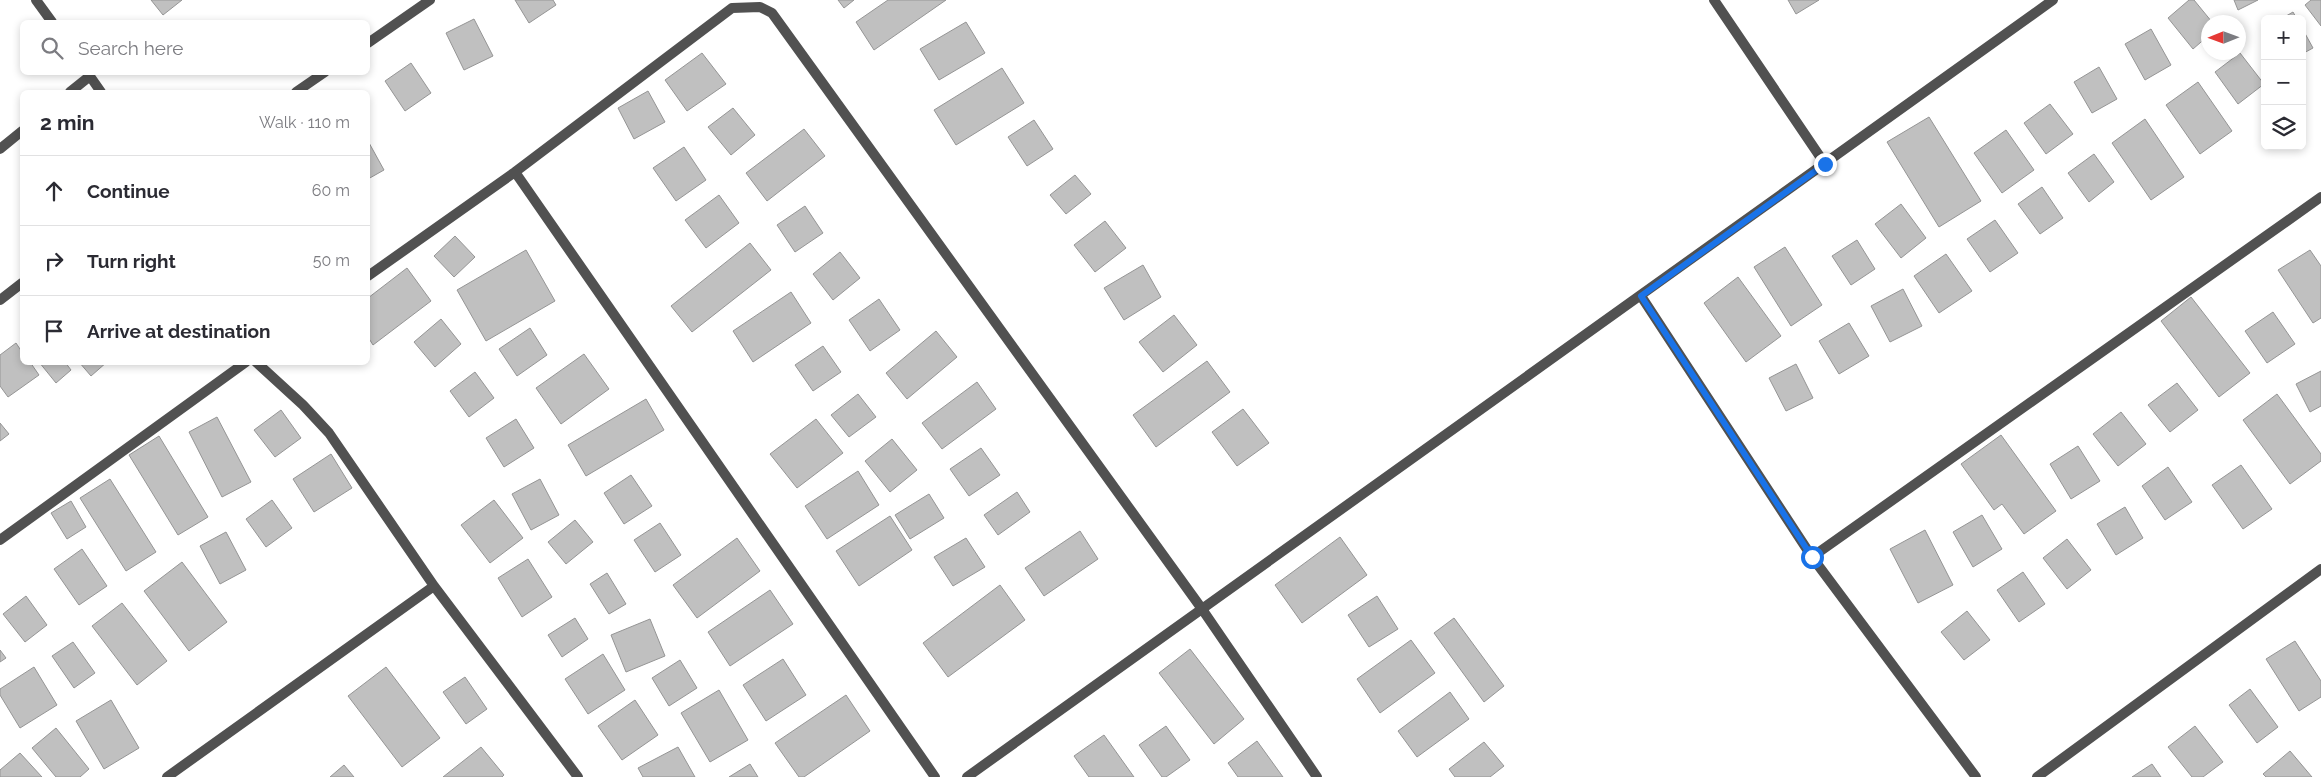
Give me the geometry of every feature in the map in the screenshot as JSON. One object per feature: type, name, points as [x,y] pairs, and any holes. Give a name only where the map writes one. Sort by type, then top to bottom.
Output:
[{"type":"street","points":[[36,0],[51,20]]},
{"type":"street","points":[[370,42],[430,0]]},
{"type":"street","points":[[1714,0],[1825,164]]},
{"type":"street","points":[[967,777],[2053,0]]},
{"type":"street","points":[[370,275],[515,172],[732,8],[760,6],[772,13],[1202,609],[1317,777]]},
{"type":"street","points":[[72,90],[88,75]]},
{"type":"street","points":[[90,75],[100,90]]},
{"type":"street","points":[[299,90],[321,75]]},
{"type":"street","points":[[0,149],[20,133]]},
{"type":"street","points":[[515,172],[935,777]]},
{"type":"street","points":[[1812,557],[2321,197]]},
{"type":"street","points":[[0,300],[20,285]]},
{"type":"street","points":[[1641,296],[1812,557],[1976,777]]},
{"type":"street","points":[[0,540],[242,365]]},
{"type":"street","points":[[259,365],[303,405],[329,434],[434,586],[578,777]]},
{"type":"street","points":[[2037,777],[2321,569]]},
{"type":"street","points":[[167,777],[434,586]]},
{"type":"building","points":[[151,0],[182,0],[163,15]]},
{"type":"building","points":[[515,0],[553,0],[556,5],[529,23]]},
{"type":"building","points":[[838,0],[854,0],[844,8]]},
{"type":"building","points":[[888,0],[946,0],[874,50],[856,22]]},
{"type":"building","points":[[1788,0],[1819,0],[1796,14]]},
{"type":"building","points":[[2189,0],[2194,0],[2206,15],[2201,15],[2201,42],[2193,49],[2168,18]]},
{"type":"building","points":[[2234,0],[2258,0],[2238,10]]},
{"type":"building","points":[[2311,0],[2321,0],[2321,26],[2305,5]]},
{"type":"building","points":[[474,19],[493,56],[464,70],[446,33]]},
{"type":"building","points":[[966,22],[985,53],[939,80],[920,49]]},
{"type":"building","points":[[2151,29],[2171,65],[2145,80],[2125,44]]},
{"type":"building","points":[[2306,35],[2313,48],[2306,52]]},
{"type":"building","points":[[702,53],[726,84],[687,111],[665,80]]},
{"type":"building","points":[[2231,60],[2245,60],[2261,80],[2261,86],[2238,104],[2215,72]]},
{"type":"building","points":[[411,63],[431,93],[405,111],[385,81]]},
{"type":"building","points":[[2099,67],[2117,99],[2092,113],[2074,82]]},
{"type":"building","points":[[1002,68],[1024,103],[956,145],[934,110]]},
{"type":"building","points":[[2198,82],[2232,131],[2200,154],[2166,105]]},
{"type":"building","points":[[648,91],[665,122],[634,139],[618,108]]},
{"type":"building","points":[[2050,104],[2073,134],[2046,154],[2024,123]]},
{"type":"building","points":[[733,108],[755,135],[731,155],[708,127]]},
{"type":"building","points":[[1929,117],[1981,201],[1939,227],[1887,142]]},
{"type":"building","points":[[2145,119],[2184,177],[2151,200],[2112,143]]},
{"type":"building","points":[[1034,120],[1053,149],[1027,166],[1008,137]]},
{"type":"building","points":[[804,129],[825,156],[767,201],[746,173]]},
{"type":"building","points":[[2006,130],[2034,170],[2002,193],[1974,153]]},
{"type":"building","points":[[370,145],[384,170],[370,178]]},
{"type":"building","points":[[684,147],[706,180],[676,201],[653,168]]},
{"type":"building","points":[[2094,154],[2114,182],[2089,202],[2068,173]]},
{"type":"building","points":[[1075,175],[1091,194],[1066,214],[1050,195]]},
{"type":"building","points":[[2042,187],[2063,218],[2040,234],[2018,204]]},
{"type":"building","points":[[719,195],[739,223],[706,248],[685,220]]},
{"type":"building","points":[[1901,204],[1926,238],[1901,258],[1875,224]]},
{"type":"building","points":[[805,206],[823,233],[795,252],[777,225]]},
{"type":"building","points":[[1995,220],[2018,253],[1990,272],[1967,239]]},
{"type":"building","points":[[1105,221],[1126,248],[1095,272],[1074,245]]},
{"type":"building","points":[[455,236],[475,257],[454,277],[434,256]]},
{"type":"building","points":[[1857,240],[1875,269],[1851,285],[1832,256]]},
{"type":"building","points":[[750,243],[771,270],[692,332],[671,306]]},
{"type":"building","points":[[1785,247],[1822,305],[1791,326],[1754,267]]},
{"type":"building","points":[[526,250],[555,301],[486,341],[457,290]]},
{"type":"building","points":[[2310,250],[2321,266],[2321,318],[2313,323],[2278,270]]},
{"type":"building","points":[[840,252],[860,278],[833,300],[813,274]]},
{"type":"building","points":[[1946,254],[1972,291],[1939,313],[1914,276]]},
{"type":"building","points":[[1143,265],[1161,297],[1124,320],[1104,288]]},
{"type":"building","points":[[407,268],[431,301],[373,345],[370,340],[370,296]]},
{"type":"building","points":[[1738,277],[1781,336],[1746,362],[1704,303]]},
{"type":"building","points":[[1903,289],[1922,326],[1890,342],[1871,306]]},
{"type":"building","points":[[791,292],[811,323],[753,362],[733,331]]},
{"type":"building","points":[[2191,297],[2250,373],[2219,397],[2161,321]]},
{"type":"building","points":[[879,299],[900,330],[870,351],[849,320]]},
{"type":"building","points":[[2273,312],[2295,344],[2267,363],[2245,331]]},
{"type":"building","points":[[1174,315],[1197,345],[1163,372],[1139,342]]},
{"type":"building","points":[[441,319],[461,344],[435,367],[414,342]]},
{"type":"building","points":[[1849,323],[1869,356],[1839,374],[1819,341]]},
{"type":"building","points":[[530,328],[547,355],[517,376],[499,349]]},
{"type":"building","points":[[936,331],[957,357],[907,399],[886,373]]},
{"type":"building","points":[[16,343],[20,349],[20,365],[32,365],[39,375],[8,397],[0,386],[0,355]]},
{"type":"building","points":[[823,346],[841,372],[813,391],[795,365]]},
{"type":"building","points":[[584,354],[609,389],[561,424],[536,388]]},
{"type":"building","points":[[1207,361],[1230,392],[1156,447],[1133,415]]},
{"type":"building","points":[[1796,364],[1813,398],[1786,411],[1769,378]]},
{"type":"building","points":[[41,365],[67,365],[71,370],[56,383]]},
{"type":"building","points":[[82,365],[104,365],[91,376]]},
{"type":"building","points":[[2321,371],[2321,406],[2310,412],[2296,384]]},
{"type":"building","points":[[475,372],[494,398],[469,417],[450,391]]},
{"type":"building","points":[[977,382],[996,409],[942,449],[922,423]]},
{"type":"building","points":[[2177,383],[2198,410],[2170,432],[2148,405]]},
{"type":"building","points":[[858,394],[876,417],[849,437],[831,415]]},
{"type":"building","points":[[2277,394],[2321,454],[2321,461],[2290,484],[2243,420]]},
{"type":"building","points":[[646,399],[664,430],[586,476],[568,445]]},
{"type":"building","points":[[1243,409],[1269,443],[1237,466],[1212,432]]},
{"type":"building","points":[[281,410],[301,438],[275,457],[254,430]]},
{"type":"building","points":[[2121,412],[2146,444],[2118,466],[2093,434]]},
{"type":"building","points":[[217,417],[251,482],[222,497],[189,432]]},
{"type":"building","points":[[516,419],[534,448],[504,467],[486,438]]},
{"type":"building","points":[[816,419],[843,453],[797,488],[770,454]]},
{"type":"building","points":[[0,423],[9,434],[0,441]]},
{"type":"building","points":[[2001,435],[2056,511],[2024,534],[2002,504],[1994,510],[1961,464]]},
{"type":"building","points":[[159,436],[208,517],[178,535],[129,455]]},
{"type":"building","points":[[892,439],[917,470],[890,492],[865,461]]},
{"type":"building","points":[[2078,446],[2100,481],[2071,499],[2050,464]]},
{"type":"building","points":[[981,448],[1000,475],[969,496],[950,469]]},
{"type":"building","points":[[331,454],[352,488],[314,512],[293,479]]},
{"type":"building","points":[[2241,465],[2272,509],[2243,529],[2212,485]]},
{"type":"building","points":[[2168,467],[2192,502],[2165,520],[2142,486]]},
{"type":"building","points":[[858,471],[879,505],[827,539],[805,506]]},
{"type":"building","points":[[631,475],[652,506],[624,524],[604,493]]},
{"type":"building","points":[[110,479],[156,552],[126,571],[80,498]]},
{"type":"building","points":[[540,479],[559,515],[531,530],[512,494]]},
{"type":"building","points":[[1017,492],[1030,512],[998,535],[984,515]]},
{"type":"building","points":[[929,494],[944,518],[910,539],[895,515]]},
{"type":"building","points":[[272,500],[292,528],[266,547],[246,519]]},
{"type":"building","points":[[494,500],[523,538],[490,563],[461,525]]},
{"type":"building","points":[[71,501],[86,527],[67,539],[51,513]]},
{"type":"building","points":[[2125,507],[2143,538],[2116,555],[2097,524]]},
{"type":"building","points":[[1982,515],[2002,549],[1973,567],[1953,532]]},
{"type":"building","points":[[890,516],[912,550],[859,586],[836,551]]},
{"type":"building","points":[[575,520],[593,542],[566,564],[548,542]]},
{"type":"building","points":[[660,523],[681,555],[655,572],[634,540]]},
{"type":"building","points":[[1925,530],[1953,585],[1918,603],[1890,549]]},
{"type":"building","points":[[1080,531],[1098,559],[1044,596],[1025,568]]},
{"type":"building","points":[[226,532],[246,570],[220,584],[200,546]]},
{"type":"building","points":[[1340,537],[1367,575],[1302,623],[1275,585]]},
{"type":"building","points":[[737,538],[760,571],[697,618],[673,585]]},
{"type":"building","points":[[966,538],[985,567],[953,586],[934,557]]},
{"type":"building","points":[[2067,539],[2091,570],[2067,589],[2043,558]]},
{"type":"building","points":[[82,549],[107,586],[79,605],[54,569]]},
{"type":"building","points":[[528,559],[552,597],[522,617],[498,578]]},
{"type":"building","points":[[182,562],[227,622],[189,651],[144,591]]},
{"type":"building","points":[[2023,572],[2045,604],[2019,622],[1997,590]]},
{"type":"building","points":[[607,573],[626,604],[609,614],[590,584]]},
{"type":"building","points":[[1000,585],[1025,620],[948,677],[923,643]]},
{"type":"building","points":[[770,590],[793,624],[730,666],[708,632]]},
{"type":"building","points":[[26,596],[47,625],[25,642],[3,614]]},
{"type":"building","points":[[1377,596],[1398,629],[1369,647],[1348,615]]},
{"type":"building","points":[[122,603],[167,661],[137,685],[92,626]]},
{"type":"building","points":[[1967,611],[1990,640],[1964,660],[1941,632]]},
{"type":"building","points":[[575,618],[588,639],[562,657],[548,635]]},
{"type":"building","points":[[1454,618],[1504,686],[1484,702],[1434,633]]},
{"type":"building","points":[[650,619],[665,656],[626,672],[611,635]]},
{"type":"building","points":[[1411,640],[1435,673],[1380,713],[1357,679]]},
{"type":"building","points":[[2295,641],[2321,681],[2321,697],[2299,711],[2266,659]]},
{"type":"building","points":[[73,642],[95,673],[74,688],[52,656]]},
{"type":"building","points":[[1190,649],[1244,719],[1214,744],[1159,673]]},
{"type":"building","points":[[0,650],[6,658],[0,662]]},
{"type":"building","points":[[603,654],[625,690],[588,714],[565,679]]},
{"type":"building","points":[[783,659],[806,695],[766,721],[743,685]]},
{"type":"building","points":[[680,660],[697,688],[669,706],[652,678]]},
{"type":"building","points":[[34,667],[57,705],[20,728],[0,695],[0,689]]},
{"type":"building","points":[[386,667],[440,738],[402,767],[348,696]]},
{"type":"building","points":[[465,677],[487,709],[466,724],[443,692]]},
{"type":"building","points":[[2250,689],[2278,727],[2257,743],[2229,705]]},
{"type":"building","points":[[719,690],[748,740],[710,762],[681,713]]},
{"type":"building","points":[[1450,692],[1469,719],[1417,757],[1398,731]]},
{"type":"building","points":[[846,695],[870,731],[804,777],[799,777],[775,743]]},
{"type":"building","points":[[111,700],[139,748],[104,769],[76,721]]},
{"type":"building","points":[[635,700],[658,735],[622,760],[598,726]]},
{"type":"building","points":[[1166,726],[1190,760],[1166,777],[1162,777],[1139,745]]},
{"type":"building","points":[[2195,726],[2223,762],[2203,777],[2192,777],[2168,747]]},
{"type":"building","points":[[56,728],[89,769],[80,777],[56,777],[32,748]]},
{"type":"building","points":[[1104,735],[1134,777],[1089,777],[1074,756]]},
{"type":"building","points":[[1257,741],[1283,777],[1238,777],[1228,763]]},
{"type":"building","points":[[1484,742],[1504,766],[1490,777],[1455,777],[1449,769]]},
{"type":"building","points":[[481,747],[504,775],[502,777],[443,777]]},
{"type":"building","points":[[678,747],[695,777],[643,777],[638,768]]},
{"type":"building","points":[[2290,751],[2312,777],[2266,777],[2263,774]]},
{"type":"building","points":[[20,753],[42,777],[0,777],[0,770]]},
{"type":"building","points":[[750,764],[758,777],[729,777]]},
{"type":"building","points":[[2152,764],[2161,777],[2132,777]]},
{"type":"building","points":[[344,765],[354,777],[330,777]]},
{"type":"route","points":[[1812,557],[1641,296],[1825,164]]}]
